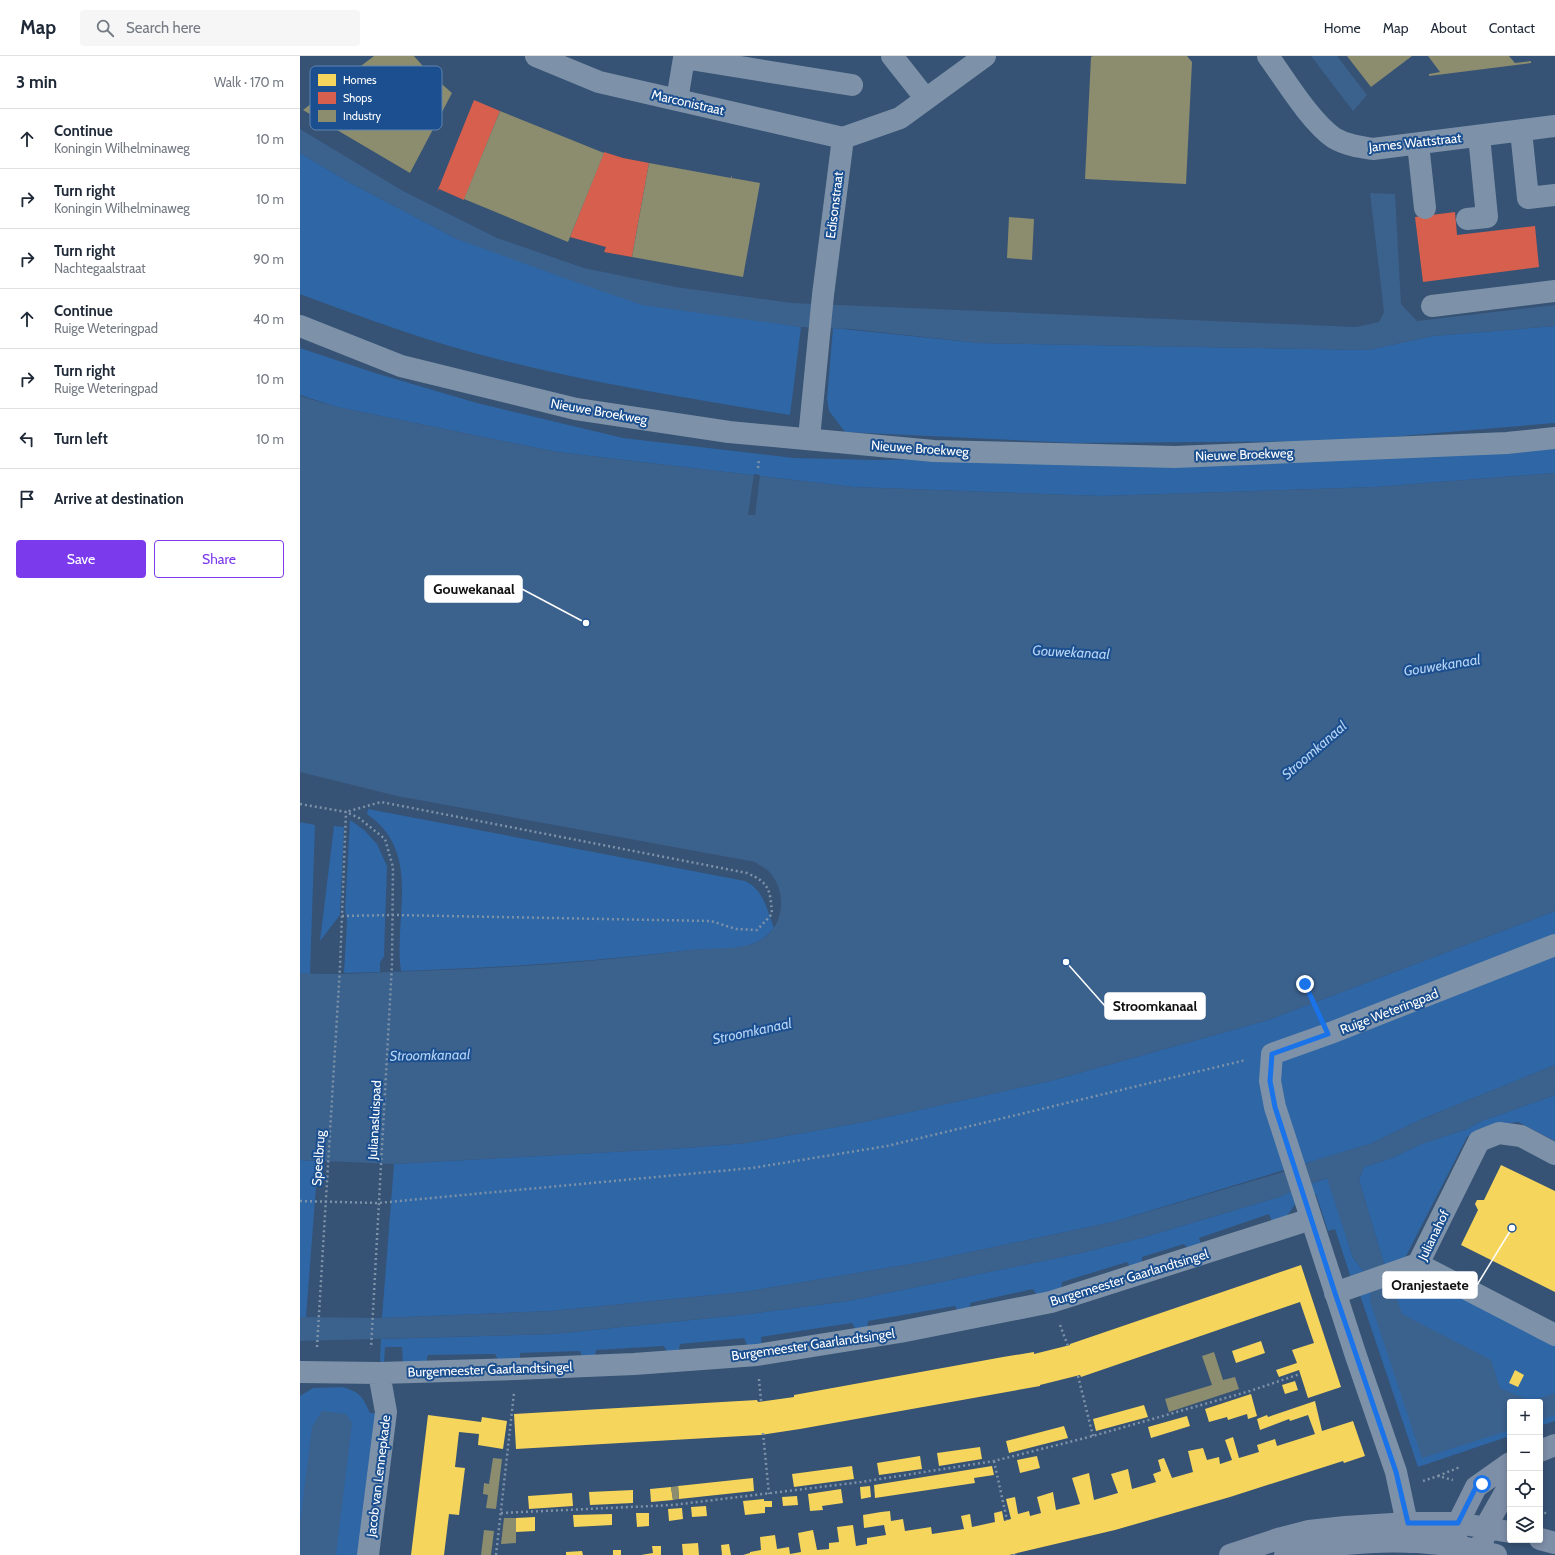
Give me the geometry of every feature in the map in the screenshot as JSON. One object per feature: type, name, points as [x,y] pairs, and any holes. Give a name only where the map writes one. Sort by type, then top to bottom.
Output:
[{"type":"main road","points":[[1454,1546],[1458,1523],[1476,1487],[1507,1465]]},
{"type":"main road","points":[[1230,1555],[1309,1531],[1410,1533],[1454,1546],[1488,1553],[1485,1528],[1507,1489]]},
{"type":"main road","points":[[1285,1555],[1312,1548],[1410,1533],[1458,1523],[1507,1532]]},
{"type":"main road","points":[[1543,1540],[1555,1543]]},
{"type":"street","name":"Marconistraat","points":[[536,56],[599,82],[843,138]]},
{"type":"street","points":[[892,56],[926,99]]},
{"type":"street","points":[[843,138],[900,118],[985,56]]},
{"type":"street","name":"James Wattstraat","points":[[1268,56],[1318,123],[1335,138],[1355,147],[1373,149],[1555,126]]},
{"type":"street","points":[[677,100],[684,58],[852,85]]},
{"type":"street","points":[[1522,130],[1528,198],[1555,195]]},
{"type":"street","points":[[1467,219],[1488,217],[1479,136]]},
{"type":"street","name":"Edisonstraat","points":[[809,438],[823,294],[843,138]]},
{"type":"street","points":[[1418,144],[1425,208]]},
{"type":"street","points":[[1432,306],[1555,291]]},
{"type":"street","name":"Nieuwe Broekweg","points":[[300,326],[401,366],[576,409],[729,432],[809,438],[934,451],[1175,457],[1499,444],[1555,438]]},
{"type":"street","name":"Ruige Weteringpad","points":[[1272,1054],[1328,1034],[1555,945]]},
{"type":"street","points":[[1272,1054],[1270,1081],[1275,1107],[1335,1293],[1396,1472],[1410,1533]]},
{"type":"street","name":"Julianahof","points":[[1555,1154],[1521,1136],[1499,1133],[1479,1141],[1418,1264],[1555,1335]]},
{"type":"street","name":"Burgemeester Gaarlandtsingel","points":[[300,1372],[375,1364],[516,1369],[634,1364],[757,1354],[900,1332],[1051,1302],[1311,1219]]},
{"type":"street","points":[[1335,1293],[1418,1264]]},
{"type":"street","name":"Jacob van Lennepkade","points":[[368,1555],[386,1412],[375,1364]]},
{"type":"path","points":[[380,802],[747,873],[760,879],[770,891],[772,914],[758,930],[736,929],[711,921],[394,915],[342,916],[346,812],[380,802]]},
{"type":"path","name":"Julianasluispad","points":[[300,804],[346,812],[359,818],[385,839],[393,867],[394,915],[392,964],[372,1308],[375,1364]]},
{"type":"path","name":"Speelbrug","points":[[317,1352],[324,1202],[340,967],[342,916]]},
{"type":"path","points":[[1305,984],[1328,1034]]},
{"type":"path","points":[[300,1201],[378,1204],[752,1168],[880,1147],[1272,1054]]},
{"type":"path","points":[[496,1555],[516,1369]]},
{"type":"path","points":[[501,1513],[674,1505],[861,1482],[994,1461],[1093,1436],[1250,1391],[1300,1374]]},
{"type":"path","points":[[1078,1376],[1093,1436]]},
{"type":"path","points":[[763,1433],[769,1494]]},
{"type":"path","points":[[994,1461],[1007,1520]]},
{"type":"shaded area","points":[[300,153],[347,181],[457,239],[745,318],[801,327],[790,415],[703,401],[574,377],[488,357],[409,333],[300,294]]},
{"type":"shaded area","points":[[1555,326],[1555,423],[1326,441],[1075,443],[845,432],[829,411],[827,399],[833,328],[979,343],[1368,350],[1433,336]]},
{"type":"shaded area","points":[[300,348],[375,373],[477,403],[623,438],[794,458],[874,460],[946,459],[1555,440],[1555,473],[1376,487],[1101,496],[853,487],[557,452],[337,407],[300,395]]},
{"type":"shaded area","points":[[368,809],[745,881],[761,895],[774,928],[766,937],[758,942],[738,948],[692,950],[542,964],[401,971],[400,929],[402,886],[400,866],[395,847],[384,830],[367,814]]},
{"type":"shaded area","points":[[350,820],[364,830],[377,844],[387,866],[384,956],[380,963],[380,972],[344,973],[347,920],[345,911]]},
{"type":"shaded area","points":[[300,822],[315,825],[310,974],[300,973]]},
{"type":"shaded area","points":[[334,826],[344,827],[340,915],[320,941]]},
{"type":"shaded area","points":[[1555,911],[1555,1065],[1422,1119],[1370,1144],[1113,1222],[923,1262],[744,1292],[552,1311],[382,1318],[394,1164],[685,1148],[746,1143],[869,1121],[1054,1080],[1268,1020]]},
{"type":"shaded area","points":[[1555,1095],[1555,1141],[1518,1122],[1485,1127],[1467,1137],[1404,1260],[1385,1267],[1359,1180],[1364,1167],[1392,1158],[1421,1144],[1467,1129],[1479,1122]]},
{"type":"shaded area","points":[[300,1160],[318,1161],[306,1317],[300,1317]]},
{"type":"shaded area","points":[[1328,1178],[1353,1258],[1365,1273],[1351,1278],[1335,1229],[1328,1231],[1316,1194],[1311,1196],[1307,1185]]},
{"type":"shaded area","points":[[1294,1190],[1298,1200],[1287,1216],[1272,1222],[1269,1214],[1199,1238],[1202,1247],[1190,1251],[1184,1244],[1142,1257],[1142,1267],[1132,1269],[1127,1262],[1062,1282],[1061,1291],[1038,1297],[1033,1289],[970,1303],[970,1312],[960,1314],[955,1306],[868,1321],[867,1330],[857,1331],[852,1323],[761,1337],[762,1346],[748,1347],[744,1338],[680,1344],[678,1354],[668,1354],[664,1346],[596,1350],[594,1360],[583,1360],[580,1351],[520,1353],[520,1362],[499,1362],[495,1354],[428,1355],[426,1363],[403,1364],[402,1347],[385,1347],[384,1364],[380,1361],[381,1339],[553,1334],[740,1315],[848,1301],[1081,1253],[1141,1238],[1279,1197]]},
{"type":"shaded area","points":[[1415,1274],[1555,1344],[1555,1421],[1543,1425],[1543,1399],[1507,1399],[1507,1437],[1418,1467],[1359,1292]]},
{"type":"shaded area","points":[[343,1387],[357,1393],[365,1403],[370,1413],[378,1413],[361,1555],[300,1555],[300,1396],[313,1388]]},
{"type":"water","points":[[1311,56],[1337,56],[1367,95],[1353,111]]},
{"type":"water","points":[[300,129],[403,191],[497,238],[584,268],[676,287],[792,303],[1356,327],[1379,322],[1384,312],[1370,193],[1395,194],[1401,304],[1417,321],[1555,305],[1555,326],[1433,336],[1368,350],[979,343],[851,329],[801,327],[642,305],[457,239],[347,181],[300,153]]},
{"type":"water","points":[[300,396],[337,407],[557,452],[853,487],[1101,496],[1376,487],[1555,473],[1555,911],[1268,1020],[1054,1080],[869,1121],[746,1143],[685,1148],[394,1164],[300,1160],[300,973],[343,974],[513,967],[642,956],[696,949],[736,947],[755,943],[772,931],[780,913],[781,903],[780,893],[772,875],[755,862],[397,796],[300,772]]},
{"type":"water","points":[[1555,1065],[1555,1095],[1479,1122],[1467,1129],[1421,1144],[1392,1158],[1364,1167],[1359,1180],[1385,1267],[1365,1273],[1353,1258],[1327,1178],[1279,1197],[1141,1238],[1081,1253],[848,1301],[740,1315],[553,1334],[300,1341],[300,1317],[382,1318],[552,1311],[744,1292],[923,1262],[1113,1222],[1286,1171],[1322,1158],[1370,1144],[1422,1119]]},
{"type":"water","points":[[1391,1281],[1402,1314],[1491,1360],[1500,1388],[1526,1399],[1507,1399],[1507,1431],[1422,1458],[1370,1301],[1371,1288]]},
{"type":"water","points":[[1555,1393],[1555,1415],[1543,1419],[1543,1399],[1537,1399]]},
{"type":"water","points":[[322,1411],[346,1414],[352,1423],[336,1555],[300,1555],[300,1523],[312,1427]]},
{"type":"pier","points":[[754,474],[760,475],[755,515],[748,515]]},
{"type":"building: Homes","points":[[1501,1165],[1555,1191],[1555,1292],[1461,1245],[1478,1210],[1475,1204],[1477,1200],[1484,1200]]},
{"type":"building: Homes","points":[[1301,1265],[1341,1387],[1308,1398],[1299,1370],[1279,1377],[1276,1370],[1297,1363],[1292,1350],[1314,1343],[1300,1302],[1081,1377],[1080,1375],[1040,1386],[760,1435],[516,1449],[514,1414],[757,1400],[758,1402],[794,1397],[794,1395],[1003,1357],[1034,1352],[1034,1354],[1070,1345]]},
{"type":"building: Homes","points":[[1261,1341],[1265,1353],[1236,1363],[1232,1351]]},
{"type":"building: Homes","points":[[1515,1370],[1524,1375],[1518,1387],[1509,1383]]},
{"type":"building: Homes","points":[[1295,1381],[1298,1390],[1285,1394],[1282,1385]]},
{"type":"building: Homes","points":[[1251,1394],[1257,1416],[1248,1419],[1247,1414],[1228,1420],[1227,1417],[1209,1422],[1205,1409]]},
{"type":"building: Homes","points":[[1315,1401],[1322,1431],[1353,1421],[1365,1456],[1344,1463],[1343,1461],[1230,1497],[1115,1530],[1009,1555],[743,1555],[761,1550],[760,1537],[775,1535],[777,1549],[789,1547],[790,1554],[801,1552],[798,1533],[813,1530],[817,1550],[829,1549],[829,1543],[839,1542],[837,1527],[853,1525],[856,1546],[867,1544],[867,1538],[886,1535],[884,1525],[864,1528],[863,1515],[881,1512],[890,1511],[891,1521],[903,1519],[905,1531],[931,1527],[932,1534],[964,1529],[961,1516],[970,1514],[972,1527],[995,1522],[994,1513],[1002,1511],[1004,1521],[1011,1519],[1006,1499],[1015,1497],[1018,1514],[1029,1511],[1030,1516],[1041,1513],[1037,1497],[1053,1492],[1056,1510],[1080,1504],[1072,1478],[1089,1473],[1094,1500],[1118,1493],[1111,1474],[1128,1469],[1132,1489],[1156,1482],[1153,1474],[1161,1471],[1158,1460],[1164,1458],[1172,1478],[1193,1472],[1188,1451],[1203,1448],[1207,1460],[1219,1457],[1220,1464],[1232,1460],[1225,1440],[1233,1437],[1239,1458],[1259,1452],[1257,1445],[1275,1439],[1277,1446],[1315,1434],[1308,1415],[1290,1421],[1289,1419],[1260,1430],[1257,1419],[1267,1415],[1268,1417]]},
{"type":"building: Homes","points":[[1144,1405],[1148,1417],[1096,1431],[1093,1419]]},
{"type":"building: Homes","points":[[428,1415],[481,1422],[482,1417],[507,1421],[503,1449],[478,1445],[479,1434],[459,1432],[455,1467],[465,1468],[459,1515],[449,1514],[444,1555],[411,1555]]},
{"type":"building: Homes","points":[[1187,1416],[1190,1426],[1151,1438],[1148,1427]]},
{"type":"building: Homes","points":[[1064,1426],[1068,1438],[1009,1453],[1006,1441]]},
{"type":"building: Homes","points":[[980,1447],[982,1459],[939,1466],[937,1453]]},
{"type":"building: Homes","points":[[920,1456],[922,1469],[879,1475],[877,1463]]},
{"type":"building: Homes","points":[[1037,1456],[1040,1468],[1020,1473],[1017,1460]]},
{"type":"building: Homes","points":[[852,1466],[854,1479],[794,1487],[792,1474]]},
{"type":"building: Homes","points":[[992,1466],[994,1475],[974,1478],[975,1483],[875,1498],[874,1485]]},
{"type":"building: Homes","points":[[753,1478],[754,1491],[679,1499],[678,1486]]},
{"type":"building: Homes","points":[[870,1486],[871,1497],[861,1499],[860,1487]]},
{"type":"building: Homes","points":[[671,1487],[673,1500],[651,1502],[650,1489]]},
{"type":"building: Homes","points":[[841,1489],[843,1503],[822,1506],[823,1510],[810,1511],[808,1494]]},
{"type":"building: Homes","points":[[633,1490],[633,1503],[590,1505],[589,1492]]},
{"type":"building: Homes","points":[[572,1493],[573,1506],[529,1509],[528,1496]]},
{"type":"building: Homes","points":[[797,1496],[798,1505],[783,1506],[782,1497]]},
{"type":"building: Homes","points":[[764,1499],[764,1501],[772,1501],[772,1507],[765,1507],[765,1513],[745,1515],[743,1501]]},
{"type":"building: Homes","points":[[706,1506],[707,1516],[692,1517],[691,1507]]},
{"type":"building: Homes","points":[[682,1508],[683,1519],[669,1521],[668,1509]]},
{"type":"building: Homes","points":[[636,1513],[649,1513],[649,1526],[637,1527]]},
{"type":"building: Homes","points":[[612,1514],[612,1525],[574,1527],[573,1515]]},
{"type":"building: Homes","points":[[535,1517],[535,1531],[516,1532],[516,1518]]},
{"type":"building: Homes","points":[[698,1543],[699,1555],[683,1555],[682,1544]]},
{"type":"building: Homes","points":[[729,1544],[731,1555],[722,1555],[721,1545]]},
{"type":"building: Homes","points":[[652,1546],[661,1546],[661,1555],[641,1555],[653,1553]]},
{"type":"building: Homes","points":[[613,1550],[621,1550],[621,1555],[613,1555]]},
{"type":"building: Homes","points":[[582,1551],[583,1555],[566,1555],[566,1552]]},
{"type":"building: Shops","points":[[474,100],[500,111],[464,200],[439,189],[437,192]]},
{"type":"building: Shops","points":[[604,152],[623,158],[649,163],[632,257],[604,252],[606,247],[570,237]]},
{"type":"building: Shops","points":[[1455,212],[1457,235],[1535,226],[1539,267],[1423,282],[1415,217]]},
{"type":"building: Industry","points":[[374,56],[414,56],[423,66],[361,66]]},
{"type":"building: Industry","points":[[1187,56],[1192,62],[1186,184],[1085,179],[1091,57]]},
{"type":"building: Industry","points":[[1347,56],[1412,56],[1371,87]]},
{"type":"building: Industry","points":[[1428,56],[1509,56],[1515,63],[1531,61],[1531,63],[1429,76],[1429,74],[1440,72]]},
{"type":"building: Industry","points":[[442,84],[452,93],[442,112]]},
{"type":"building: Industry","points":[[310,105],[310,114],[303,110]]},
{"type":"building: Industry","points":[[500,111],[604,153],[568,242],[464,199]]},
{"type":"building: Industry","points":[[337,130],[433,130],[410,173]]},
{"type":"building: Industry","points":[[649,163],[731,178],[732,175],[732,178],[760,183],[743,277],[632,257]]},
{"type":"building: Industry","points":[[1009,217],[1034,219],[1032,260],[1007,258]]},
{"type":"building: Industry","points":[[1214,1352],[1223,1380],[1235,1377],[1239,1389],[1169,1412],[1165,1399],[1212,1385],[1202,1356]]},
{"type":"building: Industry","points":[[493,1458],[502,1459],[496,1509],[486,1508],[488,1495],[483,1494],[484,1483],[489,1484]]},
{"type":"building: Industry","points":[[678,1486],[679,1499],[673,1500],[671,1487]]},
{"type":"building: Industry","points":[[504,1518],[516,1518],[516,1543],[501,1544]]},
{"type":"building: Industry","points":[[484,1530],[494,1531],[491,1555],[481,1555]]},
{"type":"place","name":"Gouwekanaal","points":[[586,623]]},
{"type":"place","name":"Stroomkanaal","points":[[1066,962]]},
{"type":"place","name":"Oranjestaete","points":[[1512,1228]]},
{"type":"route","points":[[1305,984],[1328,1034],[1272,1054],[1270,1081],[1275,1107],[1311,1219],[1396,1472],[1408,1523],[1458,1523],[1476,1487],[1482,1484]]}]
